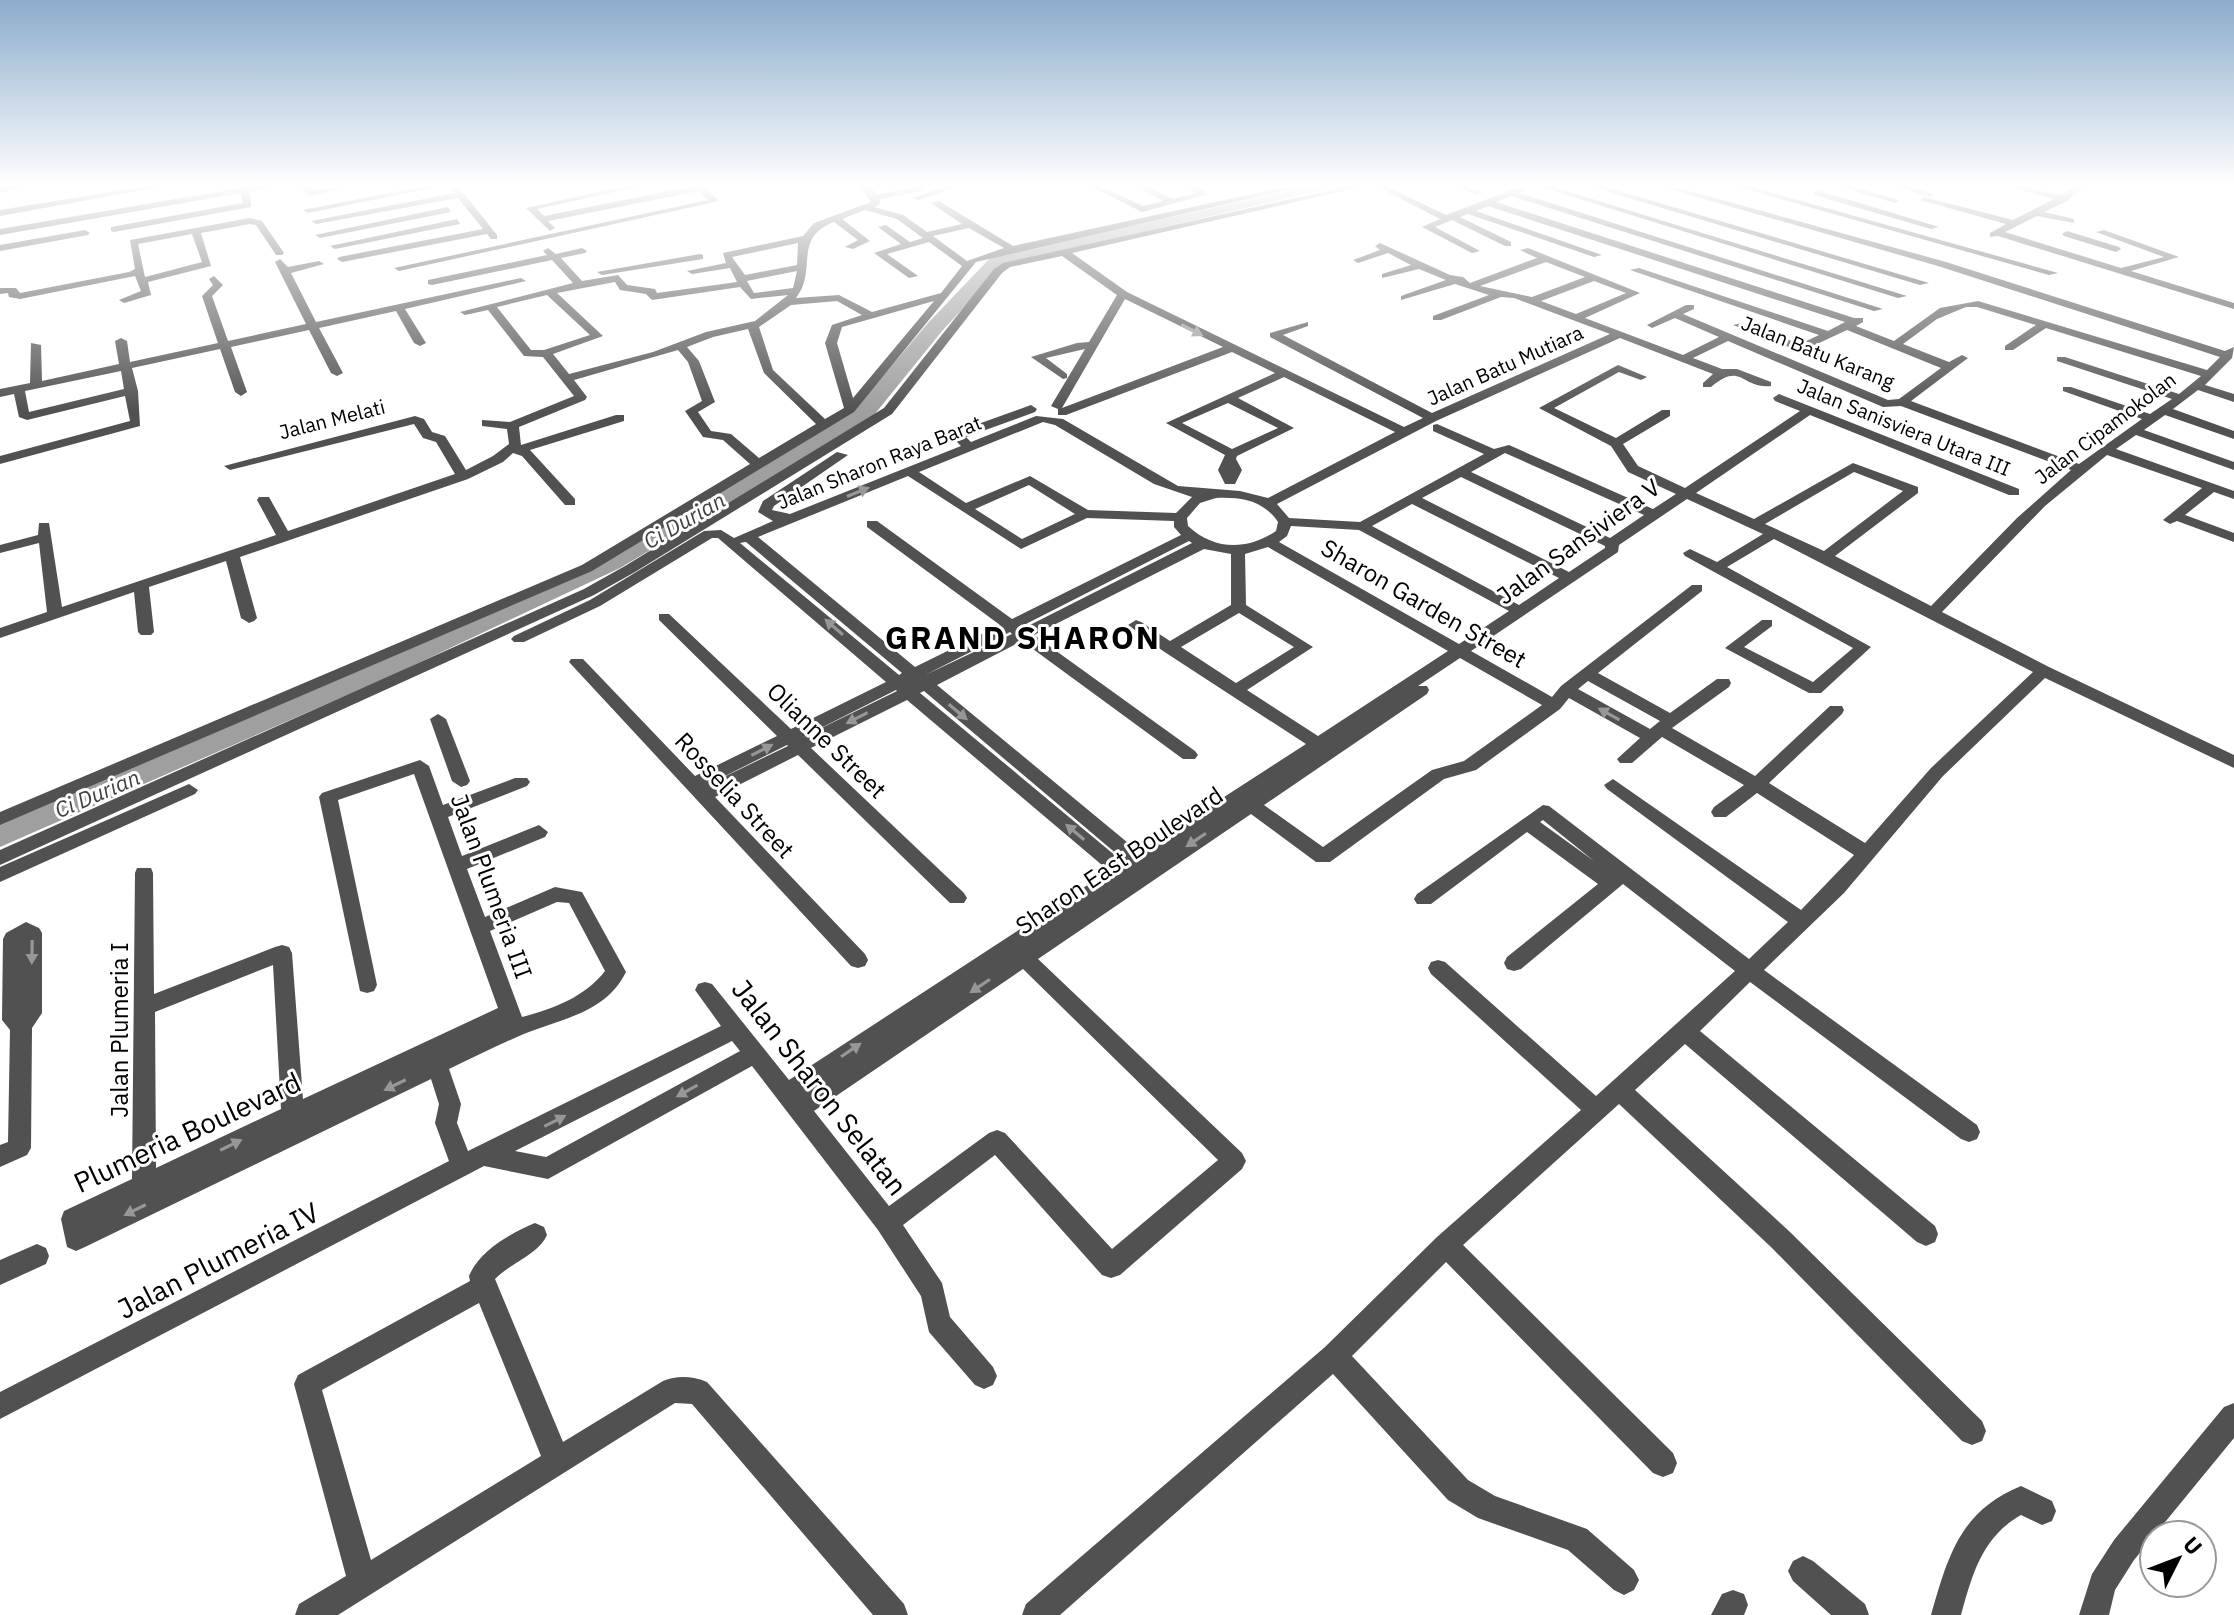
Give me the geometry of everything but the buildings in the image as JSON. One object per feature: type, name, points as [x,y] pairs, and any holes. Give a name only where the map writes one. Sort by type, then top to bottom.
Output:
[{"type":"street","points":[[124,300],[147,293],[138,261]]},
{"type":"street","points":[[0,291],[12,290],[13,295],[20,296],[207,264],[206,261]]},
{"type":"street","points":[[399,268],[431,261]]},
{"type":"street","points":[[432,282],[534,261]]},
{"type":"street","points":[[558,261],[578,281],[618,278],[624,288],[651,291],[652,297],[802,267]]},
{"type":"street","points":[[465,312],[551,293],[578,281],[629,266],[666,261]]},
{"type":"street","points":[[730,261],[751,296],[796,291]]},
{"type":"street","points":[[568,378],[680,346],[710,334],[753,327],[788,302],[801,285],[802,261]]},
{"type":"street","points":[[891,261],[913,276]]},
{"type":"street","points":[[961,261],[965,264]]},
{"type":"street","points":[[0,819],[578,572],[850,409],[972,261]]},
{"type":"street","points":[[0,858],[589,592],[630,569],[872,424],[900,397],[998,271],[1018,261]]},
{"type":"street","points":[[1061,261],[1078,268],[1120,300],[1144,306],[1406,433]]},
{"type":"street","points":[[1053,412],[1063,376],[1109,295],[1072,261]]},
{"type":"street","points":[[1417,261],[1459,279],[1516,295],[1721,373]]},
{"type":"street","points":[[1478,283],[1538,261]]},
{"type":"street","points":[[1556,261],[1635,293],[1575,318]]},
{"type":"street","points":[[1654,261],[1635,270],[1830,335]]},
{"type":"street","points":[[1666,261],[1851,324],[1950,367]]},
{"type":"street","points":[[1726,261],[1878,309]]},
{"type":"street","points":[[1789,261],[1902,296]]},
{"type":"street","points":[[1850,261],[1924,283]]},
{"type":"street","points":[[1931,261],[2231,352]]},
{"type":"street","points":[[1738,325],[1800,348],[1902,296],[1954,261]]},
{"type":"street","points":[[2011,261],[2053,273]]},
{"type":"street","points":[[2089,261],[2234,306]]},
{"type":"street","points":[[2120,271],[2149,261]]},
{"type":"street","points":[[319,264],[282,262],[337,373]]},
{"type":"street","points":[[1386,276],[1423,264]]},
{"type":"street","points":[[692,271],[730,265]]},
{"type":"street","points":[[512,266],[533,297]]},
{"type":"street","points":[[478,272],[486,288]]},
{"type":"street","points":[[1532,301],[1595,277]]},
{"type":"street","points":[[112,278],[131,314]]},
{"type":"street","points":[[214,279],[218,285],[207,296],[241,392]]},
{"type":"street","points":[[1405,298],[1459,279]]},
{"type":"street","points":[[0,393],[521,281]]},
{"type":"street","points":[[1478,283],[1500,294],[1516,295]]},
{"type":"street","points":[[491,306],[528,354],[545,353],[598,336],[551,293]]},
{"type":"street","points":[[850,409],[831,342],[837,325],[947,294]]},
{"type":"street","points":[[1437,318],[1500,294]]},
{"type":"street","points":[[788,302],[839,298],[868,314]]},
{"type":"street","points":[[1103,306],[1120,300]]},
{"type":"street","points":[[1053,412],[1120,300]]},
{"type":"street","points":[[1895,345],[1937,314],[1968,303],[2207,374]]},
{"type":"street","points":[[398,306],[420,343]]},
{"type":"street","points":[[1652,325],[1690,307]]},
{"type":"street","name":"Jalan Batu Karang","points":[[1674,314],[1872,399],[1894,405],[1962,358]]},
{"type":"street","points":[[1304,324],[1274,335],[1494,454]]},
{"type":"street","points":[[2009,348],[2045,324]]},
{"type":"street","points":[[753,327],[768,371],[824,425]]},
{"type":"street","name":"Jalan Batu Mutiara","points":[[1269,503],[1406,433],[1434,423],[1620,334]]},
{"type":"street","points":[[1685,358],[1728,337]]},
{"type":"street","points":[[0,460],[134,425],[138,421],[121,341]]},
{"type":"street","points":[[35,345],[36,386]]},
{"type":"street","points":[[1063,376],[1037,357],[1081,345],[1094,346]]},
{"type":"street","points":[[680,346],[693,361],[709,402],[691,411],[707,434],[727,437],[758,464]]},
{"type":"street","name":"Jalan Sharon Raya Barat","points":[[741,538],[1053,412],[1229,349]]},
{"type":"street","name":"Jalan Cipamokolan","points":[[1934,612],[2042,501],[2106,450],[2180,398],[2231,352]]},
{"type":"street","points":[[486,423],[513,426],[580,398],[568,378],[545,353]]},
{"type":"street","points":[[2061,359],[2180,398]]},
{"type":"street","points":[[1641,377],[1618,368],[1545,408],[1616,443],[1625,456],[1687,491],[1730,507],[1741,517],[1934,612],[2043,671],[2234,762]]},
{"type":"street","points":[[1707,385],[1721,373],[1733,371],[1767,384]]},
{"type":"street","points":[[1230,488],[1236,470],[1232,458],[1172,423],[1282,374]]},
{"type":"street","points":[[2194,385],[2234,398]]},
{"type":"street","points":[[19,389],[23,414],[27,416],[132,391]]},
{"type":"street","points":[[2067,389],[2150,418]]},
{"type":"street","points":[[1228,398],[1288,428],[1232,458]]},
{"type":"street","name":"Jalan Sanisviera Utara III","points":[[1779,398],[2014,492]]},
{"type":"street","name":"Jalan Batu Karang","points":[[1902,402],[2081,469]]},
{"type":"street","name":"Jalan Sansiviera V","points":[[1464,654],[1520,611],[1613,549],[1611,544],[1653,514],[1809,410]]},
{"type":"street","points":[[2163,410],[2234,435]]},
{"type":"street","points":[[1053,412],[1179,491],[1211,495]]},
{"type":"street","points":[[1616,443],[1666,413]]},
{"type":"street","points":[[0,633],[55,614],[94,608],[141,584],[463,476],[516,448],[620,418]]},
{"type":"street","name":"Jalan Melati","points":[[230,466],[415,420],[420,422],[427,435],[441,439],[463,476]]},
{"type":"street","points":[[513,426],[516,448],[570,502]]},
{"type":"street","points":[[794,517],[777,518],[765,512],[768,504],[876,434],[875,426]]},
{"type":"street","points":[[2133,430],[2234,466]]},
{"type":"street","points":[[1362,526],[1505,448],[1653,514]]},
{"type":"street","points":[[2106,450],[2234,495]]},
{"type":"street","points":[[1756,524],[1853,467],[1913,490],[1825,557]]},
{"type":"street","points":[[910,472],[1021,545],[1085,514],[1182,512],[1230,488],[1269,503],[1285,522],[1362,526],[1520,611]]},
{"type":"street","points":[[1460,472],[1611,544]]},
{"type":"street","points":[[965,508],[1030,480],[1085,514]]},
{"type":"street","points":[[2212,487],[2172,518],[2234,538]]},
{"type":"street","points":[[1179,491],[1181,527],[1195,540],[1238,550],[1271,543],[1282,533],[1285,522]]},
{"type":"street","points":[[1411,498],[1570,578]]},
{"type":"street","points":[[264,500],[284,537]]},
{"type":"street","points":[[872,524],[1189,755]]},
{"type":"street","points":[[0,549],[45,532],[55,614]]},
{"type":"street","points":[[1718,567],[1774,533]]},
{"type":"street","points":[[519,639],[595,603],[709,534],[741,538],[1136,871]]},
{"type":"street","points":[[698,790],[1195,540]]},
{"type":"street","name":"Sharon Garden Street","points":[[1271,543],[1554,705]]},
{"type":"street","points":[[1238,550],[1239,607]]},
{"type":"street","points":[[1690,553],[1863,647],[1815,689],[1733,648],[1767,623]]},
{"type":"street","points":[[232,555],[249,618]]},
{"type":"street","points":[[141,584],[146,632]]},
{"type":"street","points":[[1244,799],[1323,857],[1438,774],[1470,766],[1554,705],[1567,690],[1697,588]]},
{"type":"street","points":[[1169,648],[1239,607]]},
{"type":"street","points":[[1236,690],[1305,647],[1239,607]]},
{"type":"street","name":"Olianne Street","points":[[664,617],[957,898]]},
{"type":"street","points":[[1136,625],[1317,743]]},
{"type":"street","name":"Sharon East Boulevard","points":[[1244,799],[1317,743],[1464,654]]},
{"type":"street","name":"Sharon East Boulevard","points":[[793,1101],[1464,654]]},
{"type":"street","name":"Rosselia Street","points":[[577,662],[858,960]]},
{"type":"street","points":[[1037,1615],[1334,1356],[1446,1245],[1685,1031],[1837,888],[1937,772],[2043,671]]},
{"type":"street","points":[[1587,674],[1661,729],[1757,784],[1865,853]]},
{"type":"street","points":[[1626,759],[1723,683]]},
{"type":"street","points":[[1567,690],[1661,729]]},
{"type":"street","points":[[1720,812],[1757,784],[1836,710]]},
{"type":"street","points":[[367,985],[328,797],[420,766],[425,778],[458,774],[438,719]]},
{"type":"street","name":"Jalan Plumeria III","points":[[425,778],[513,1020]]},
{"type":"street","points":[[438,814],[521,782]]},
{"type":"street","points":[[1613,785],[1801,921]]},
{"type":"street","points":[[0,875],[189,790]]},
{"type":"street","points":[[1424,899],[1532,811],[1618,879],[1748,969],[1969,1132]]},
{"type":"street","points":[[457,866],[539,832]]},
{"type":"street","name":"Jalan Plumeria I","points":[[144,873],[147,1006],[144,1187]]},
{"type":"street","points":[[1514,963],[1618,879]]},
{"type":"street","points":[[479,928],[555,894],[575,897],[616,972],[606,989],[546,1021],[513,1020]]},
{"type":"street","points":[[887,1222],[997,1140],[1111,1266],[1234,1161],[1016,950]]},
{"type":"street","points":[[147,1006],[282,953],[293,1115]]},
{"type":"street","points":[[1438,968],[1596,1110]]},
{"type":"street","name":"Jalan Sharon Selatan","points":[[705,990],[887,1222],[936,1297],[938,1323],[984,1376]]},
{"type":"street","name":"Plumeria Boulevard","points":[[434,1057],[293,1115],[73,1219],[76,1239],[513,1020]]},
{"type":"street","points":[[10,1152],[21,1026]]},
{"type":"street","name":"Jalan Plumeria IV","points":[[0,1406],[736,1029]]},
{"type":"street","points":[[1685,1031],[1926,1234]]},
{"type":"street","points":[[434,1057],[450,1104],[446,1123],[474,1161],[548,1168],[755,1053]]},
{"type":"street","points":[[1619,1089],[1781,1240],[1972,1431]]},
{"type":"street","points":[[535,1235],[486,1268],[481,1276],[556,1459]]},
{"type":"street","points":[[1446,1245],[1663,1463]]},
{"type":"street","points":[[0,1273],[37,1256]]},
{"type":"street","points":[[362,1582],[307,1384],[484,1287]]},
{"type":"street","points":[[1334,1356],[1458,1490],[1488,1508],[1577,1539],[1624,1580]]},
{"type":"street","points":[[310,1615],[556,1459],[672,1390],[698,1391],[893,1615]]},
{"type":"street","points":[[2094,1615],[2102,1584],[2124,1550],[2234,1417]]},
{"type":"street","points":[[1946,1615],[1963,1554],[2000,1510],[2021,1500],[2042,1511]]},
{"type":"street","points":[[1803,1571],[1854,1615]]},
{"type":"waterway","name":"Ci Durian","points":[[0,835],[383,669],[611,563],[862,415],[935,327],[997,261]]},
{"type":"district","name":"GRAND SHARON","points":[[1023,637]]}]
